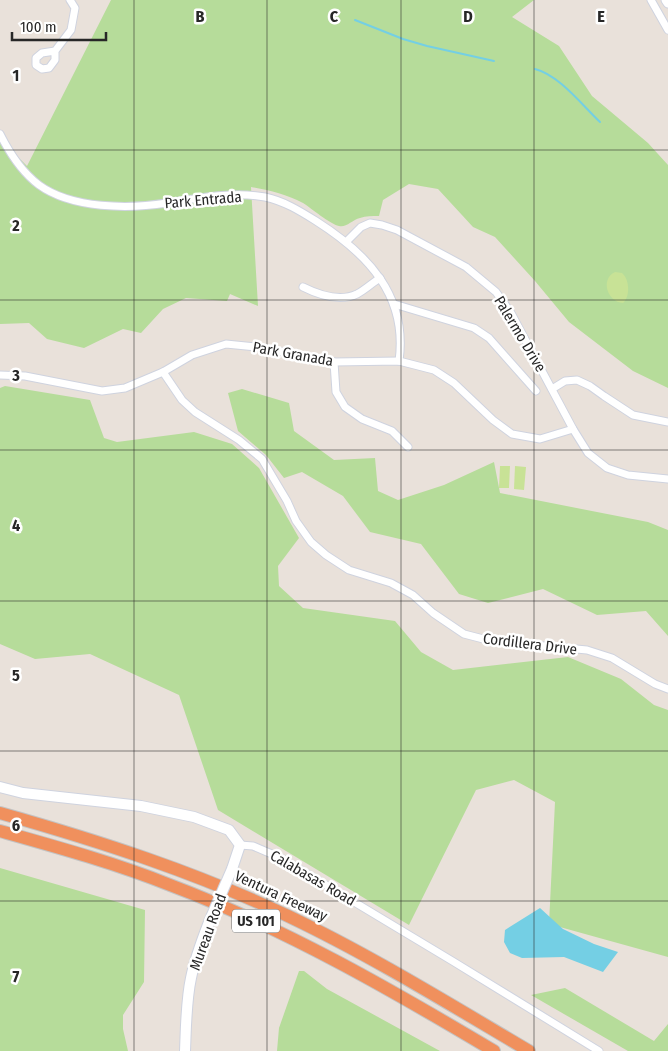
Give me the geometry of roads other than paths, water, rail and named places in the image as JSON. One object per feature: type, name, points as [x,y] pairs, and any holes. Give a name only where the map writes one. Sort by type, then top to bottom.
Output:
[{"type":"highway","name":"Ventura Freeway","points":[[0,813],[115,847],[234,892],[290,917],[359,953],[529,1051]]},
{"type":"highway","name":"US 101","points":[[0,831],[170,884],[238,913],[315,949],[494,1051]]},
{"type":"main road","points":[[0,787],[31,794],[172,811],[224,828],[232,833],[240,845]]},
{"type":"main road","name":"Mureau Road","points":[[185,1051],[191,977],[209,922],[232,869],[240,845]]},
{"type":"street","points":[[55,51],[71,30],[75,8],[70,0]]},
{"type":"street","points":[[651,0],[668,30]]},
{"type":"street","name":"Park Entrada","points":[[0,134],[20,166],[39,185],[62,196],[93,205],[165,204],[204,197],[233,195],[264,197],[288,204],[346,242],[370,264],[380,278],[394,304],[400,332],[399,361]]},
{"type":"street","name":"Palermo Drive","points":[[346,242],[361,227],[370,223],[382,225],[397,230],[466,267],[496,292],[511,313],[572,429],[588,453],[607,468],[628,475],[668,479]]},
{"type":"street","points":[[303,287],[315,293],[343,298],[357,294],[380,278]]},
{"type":"street","points":[[394,304],[474,328],[489,338],[536,391]]},
{"type":"street","name":"Park Granada","points":[[0,375],[25,376],[102,391],[125,388],[163,372],[192,354],[226,344],[334,362],[399,361],[434,370],[454,383],[493,420],[512,434],[540,439],[572,429]]},
{"type":"street","points":[[334,362],[336,392],[345,407],[362,419],[392,431],[408,447]]},
{"type":"street","name":"Cordillera Drive","points":[[163,372],[182,400],[195,412],[239,440],[262,459],[296,520],[311,542],[326,555],[349,570],[391,583],[413,595],[432,613],[464,634],[491,642],[587,650],[612,658],[655,684],[668,689]]},
{"type":"street","points":[[552,389],[565,382],[577,380],[590,386],[633,415],[668,422]]},
{"type":"street","name":"Calabasas Road","points":[[240,845],[253,846],[281,858],[599,1051]]},
{"type":"water","points":[[540,908],[563,929],[594,944],[618,952],[603,972],[564,957],[522,958],[510,953],[504,942],[505,930]]},
{"type":"waterway","points":[[355,20],[403,39],[494,61]]},
{"type":"waterway","points":[[535,69],[553,77],[600,122]]}]
